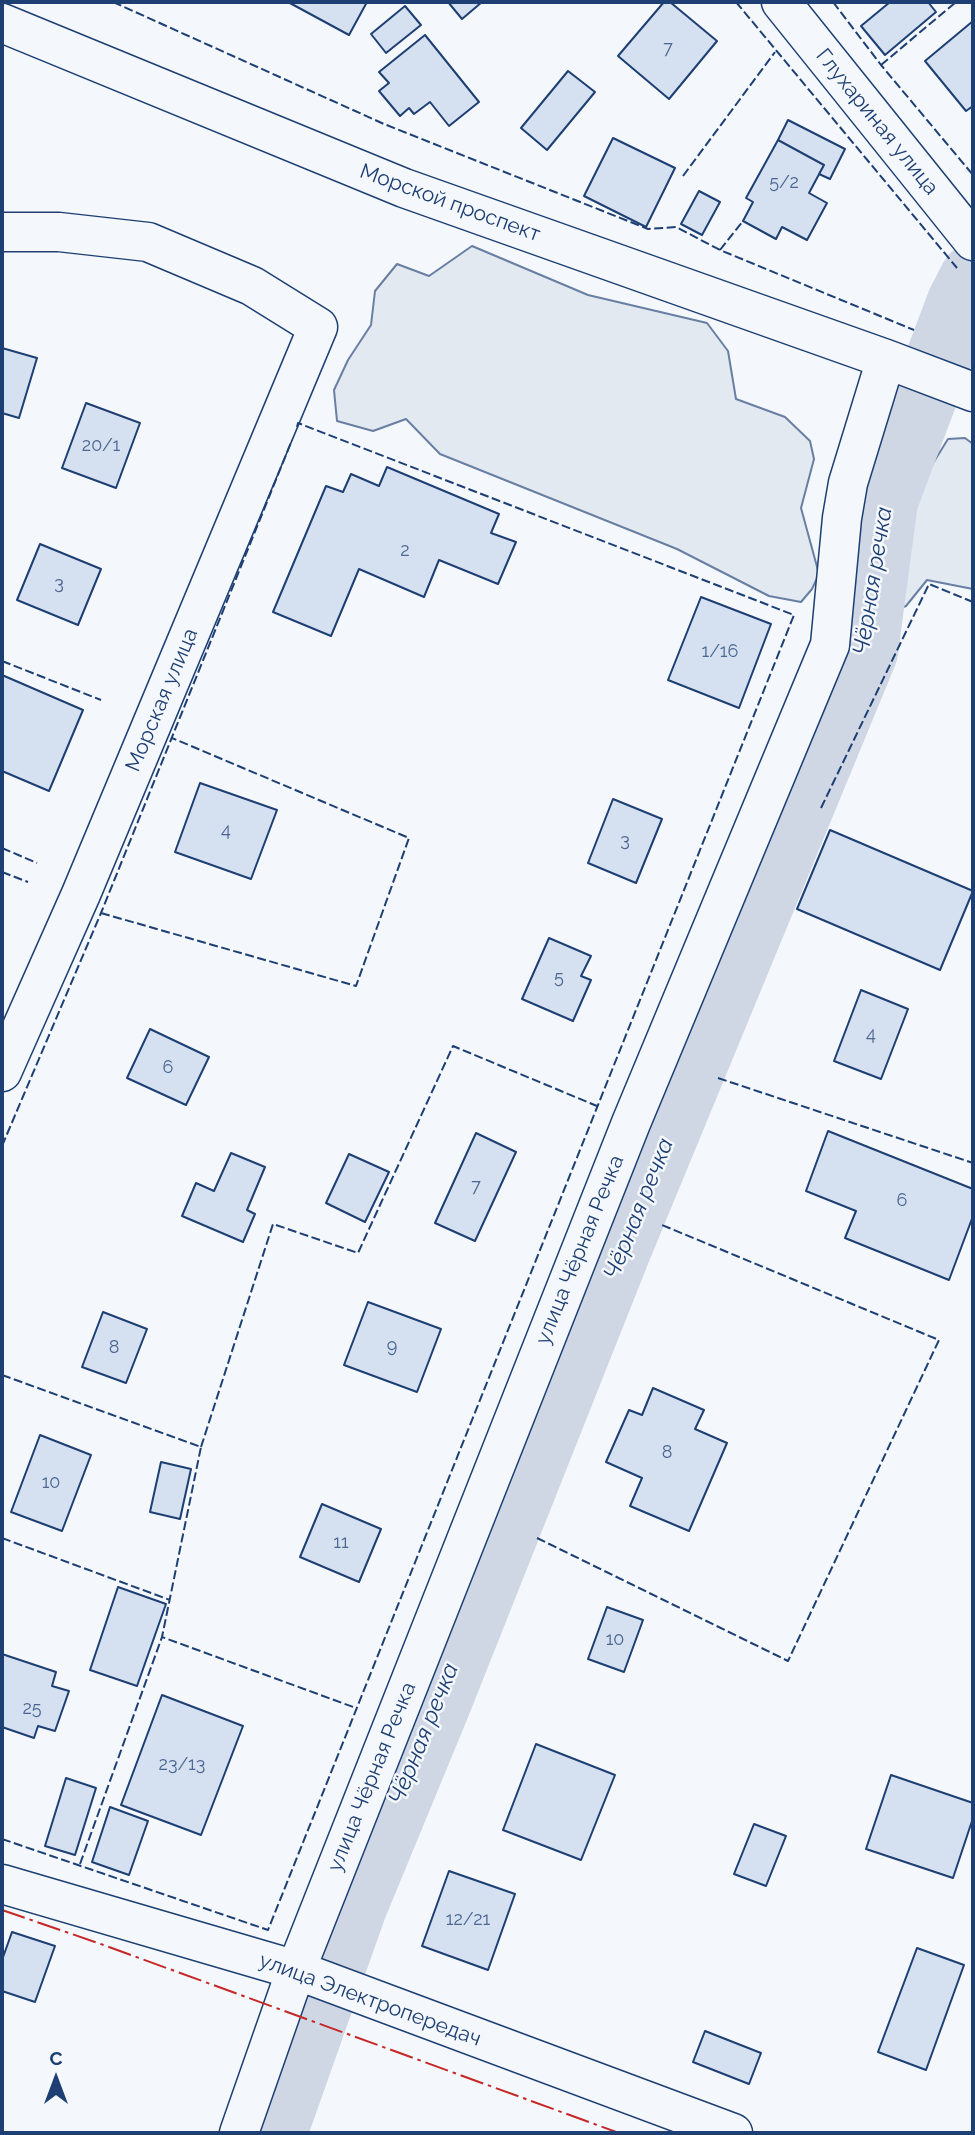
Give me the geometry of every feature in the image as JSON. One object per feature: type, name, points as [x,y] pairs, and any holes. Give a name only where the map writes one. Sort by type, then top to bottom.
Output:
[{"type":"street","name":"Глухариная улица","points":[[781,2],[970,238]]},
{"type":"street","name":"Морской проспект","points":[[2,23],[404,188],[968,390]]},
{"type":"street","name":"Морская улица","points":[[2,232],[58,232],[148,242],[252,286],[318,327],[86,881],[2,1072]]},
{"type":"street","name":"улица Чёрная Речка","points":[[239,2133],[296,1970],[631,1123],[831,646],[842,518],[848,483],[896,362]]},
{"type":"street","name":"улица Электропередач","points":[[2,1884],[296,1970],[733,2133]]},
{"type":"shaded area","points":[[472,246],[588,295],[707,323],[728,351],[736,399],[785,417],[810,441],[814,459],[801,508],[819,574],[812,589],[801,602],[769,596],[677,549],[440,454],[406,419],[373,431],[337,421],[334,390],[348,360],[371,325],[375,291],[397,264],[429,276]]},
{"type":"shaded area","points":[[965,438],[973,444],[973,589],[927,580],[906,606],[886,614],[922,481],[948,439]]},
{"type":"building","points":[[288,2],[367,2],[349,35]]},
{"type":"building","points":[[448,2],[482,2],[462,19]]},
{"type":"building","points":[[664,2],[670,2],[717,41],[669,99],[618,56]]},
{"type":"building","points":[[890,2],[928,2],[936,12],[885,55],[861,26]]},
{"type":"building","points":[[405,6],[421,25],[386,53],[371,34]]},
{"type":"building","points":[[973,21],[973,106],[966,111],[925,61]]},
{"type":"building","points":[[425,35],[479,102],[449,126],[430,102],[414,114],[409,108],[400,116],[379,91],[389,83],[379,72]]},
{"type":"building","points":[[568,71],[595,92],[547,150],[521,128]]},
{"type":"building","points":[[788,120],[845,149],[830,179],[819,174],[824,165],[778,140]]},
{"type":"building","points":[[613,138],[675,168],[646,227],[584,196]]},
{"type":"building","points":[[778,140],[824,165],[809,193],[827,203],[807,240],[782,227],[776,239],[743,221],[753,202],[746,198]]},
{"type":"building","points":[[699,191],[720,202],[702,235],[681,224]]},
{"type":"building","points":[[2,348],[37,358],[19,418],[2,413]]},
{"type":"building","points":[[86,403],[140,423],[116,488],[62,468]]},
{"type":"building","points":[[387,467],[499,514],[491,533],[516,542],[498,584],[439,560],[424,597],[359,569],[331,636],[273,612],[326,486],[343,492],[351,474],[379,486]]},
{"type":"building","points":[[40,544],[101,569],[78,625],[17,600]]},
{"type":"building","points":[[701,597],[771,624],[739,708],[668,680]]},
{"type":"building","points":[[2,675],[83,710],[49,791],[2,771]]},
{"type":"building","points":[[200,783],[277,810],[251,879],[175,852]]},
{"type":"building","points":[[613,799],[662,819],[636,883],[588,863]]},
{"type":"building","points":[[830,830],[973,891],[940,970],[797,909]]},
{"type":"building","points":[[549,938],[591,956],[581,976],[591,980],[573,1021],[522,999]]},
{"type":"building","points":[[861,990],[908,1009],[881,1079],[834,1061]]},
{"type":"building","points":[[150,1029],[209,1057],[186,1105],[127,1078]]},
{"type":"building","points":[[828,1131],[973,1189],[973,1216],[949,1280],[845,1238],[856,1211],[806,1191]]},
{"type":"building","points":[[476,1133],[516,1152],[475,1241],[435,1223]]},
{"type":"building","points":[[231,1153],[265,1167],[247,1210],[255,1214],[243,1242],[182,1216],[196,1183],[214,1191]]},
{"type":"building","points":[[349,1154],[389,1172],[365,1222],[326,1203]]},
{"type":"building","points":[[368,1302],[441,1329],[417,1392],[344,1365]]},
{"type":"building","points":[[103,1312],[147,1329],[126,1383],[82,1367]]},
{"type":"building","points":[[653,1388],[704,1410],[695,1429],[727,1443],[689,1531],[630,1506],[642,1478],[606,1462],[629,1410],[642,1415]]},
{"type":"building","points":[[40,1435],[91,1455],[62,1531],[11,1512]]},
{"type":"building","points":[[161,1462],[191,1469],[180,1519],[150,1512]]},
{"type":"building","points":[[322,1504],[381,1529],[359,1582],[300,1557]]},
{"type":"building","points":[[118,1587],[166,1604],[137,1686],[90,1670]]},
{"type":"building","points":[[607,1607],[643,1620],[624,1672],[588,1659]]},
{"type":"building","points":[[2,1654],[56,1672],[52,1686],[69,1691],[55,1731],[38,1726],[34,1738],[2,1727]]},
{"type":"building","points":[[162,1695],[243,1726],[201,1835],[121,1805]]},
{"type":"building","points":[[536,1744],[615,1775],[581,1860],[503,1830]]},
{"type":"building","points":[[891,1775],[973,1803],[973,1818],[953,1878],[866,1849]]},
{"type":"building","points":[[66,1778],[96,1788],[75,1855],[45,1846]]},
{"type":"building","points":[[110,1807],[148,1821],[129,1875],[92,1862]]},
{"type":"building","points":[[754,1824],[786,1836],[766,1886],[734,1874]]},
{"type":"building","points":[[449,1871],[515,1894],[488,1970],[422,1946]]},
{"type":"building","points":[[12,1932],[55,1946],[35,2002],[2,1991],[2,1960]]},
{"type":"building","points":[[917,1948],[964,1965],[926,2070],[878,2052]]},
{"type":"building","points":[[705,2031],[761,2053],[749,2084],[693,2062]]},
{"type":"waterway","name":"Чёрная речка","points":[[274,2133],[354,1907],[618,1250],[865,652],[885,501],[960,302],[973,277]]},
{"type":"fence","points":[[113,2],[384,124],[648,229],[676,227],[720,250],[914,330]]},
{"type":"fence","points":[[736,2],[957,268]]},
{"type":"fence","points":[[833,2],[881,65],[973,175]]},
{"type":"fence","points":[[881,65],[956,2]]},
{"type":"fence","points":[[683,176],[775,52]]},
{"type":"fence","points":[[720,250],[743,221]]},
{"type":"fence","points":[[2,1839],[268,1930],[794,615],[298,423],[297,427]]},
{"type":"fence","points":[[2,1146],[101,913],[292,440]]},
{"type":"fence","points":[[821,808],[929,584],[973,602]]},
{"type":"fence","points":[[2,661],[101,700]]},
{"type":"fence","points":[[101,913],[356,986],[409,838],[172,738]]},
{"type":"fence","points":[[2,848],[37,863]]},
{"type":"fence","points":[[2,872],[28,882]]},
{"type":"fence","points":[[201,1447],[273,1224],[358,1253],[453,1046],[597,1106]]},
{"type":"fence","points":[[718,1078],[973,1163]]},
{"type":"fence","points":[[537,1538],[788,1661],[939,1340],[662,1225]]},
{"type":"fence","points":[[2,1375],[201,1447],[162,1637],[356,1708]]},
{"type":"fence","points":[[2,1538],[170,1600]]},
{"type":"fence","points":[[80,1864],[162,1637]]},
{"type":"power","points":[[2,1910],[619,2133]]}]
